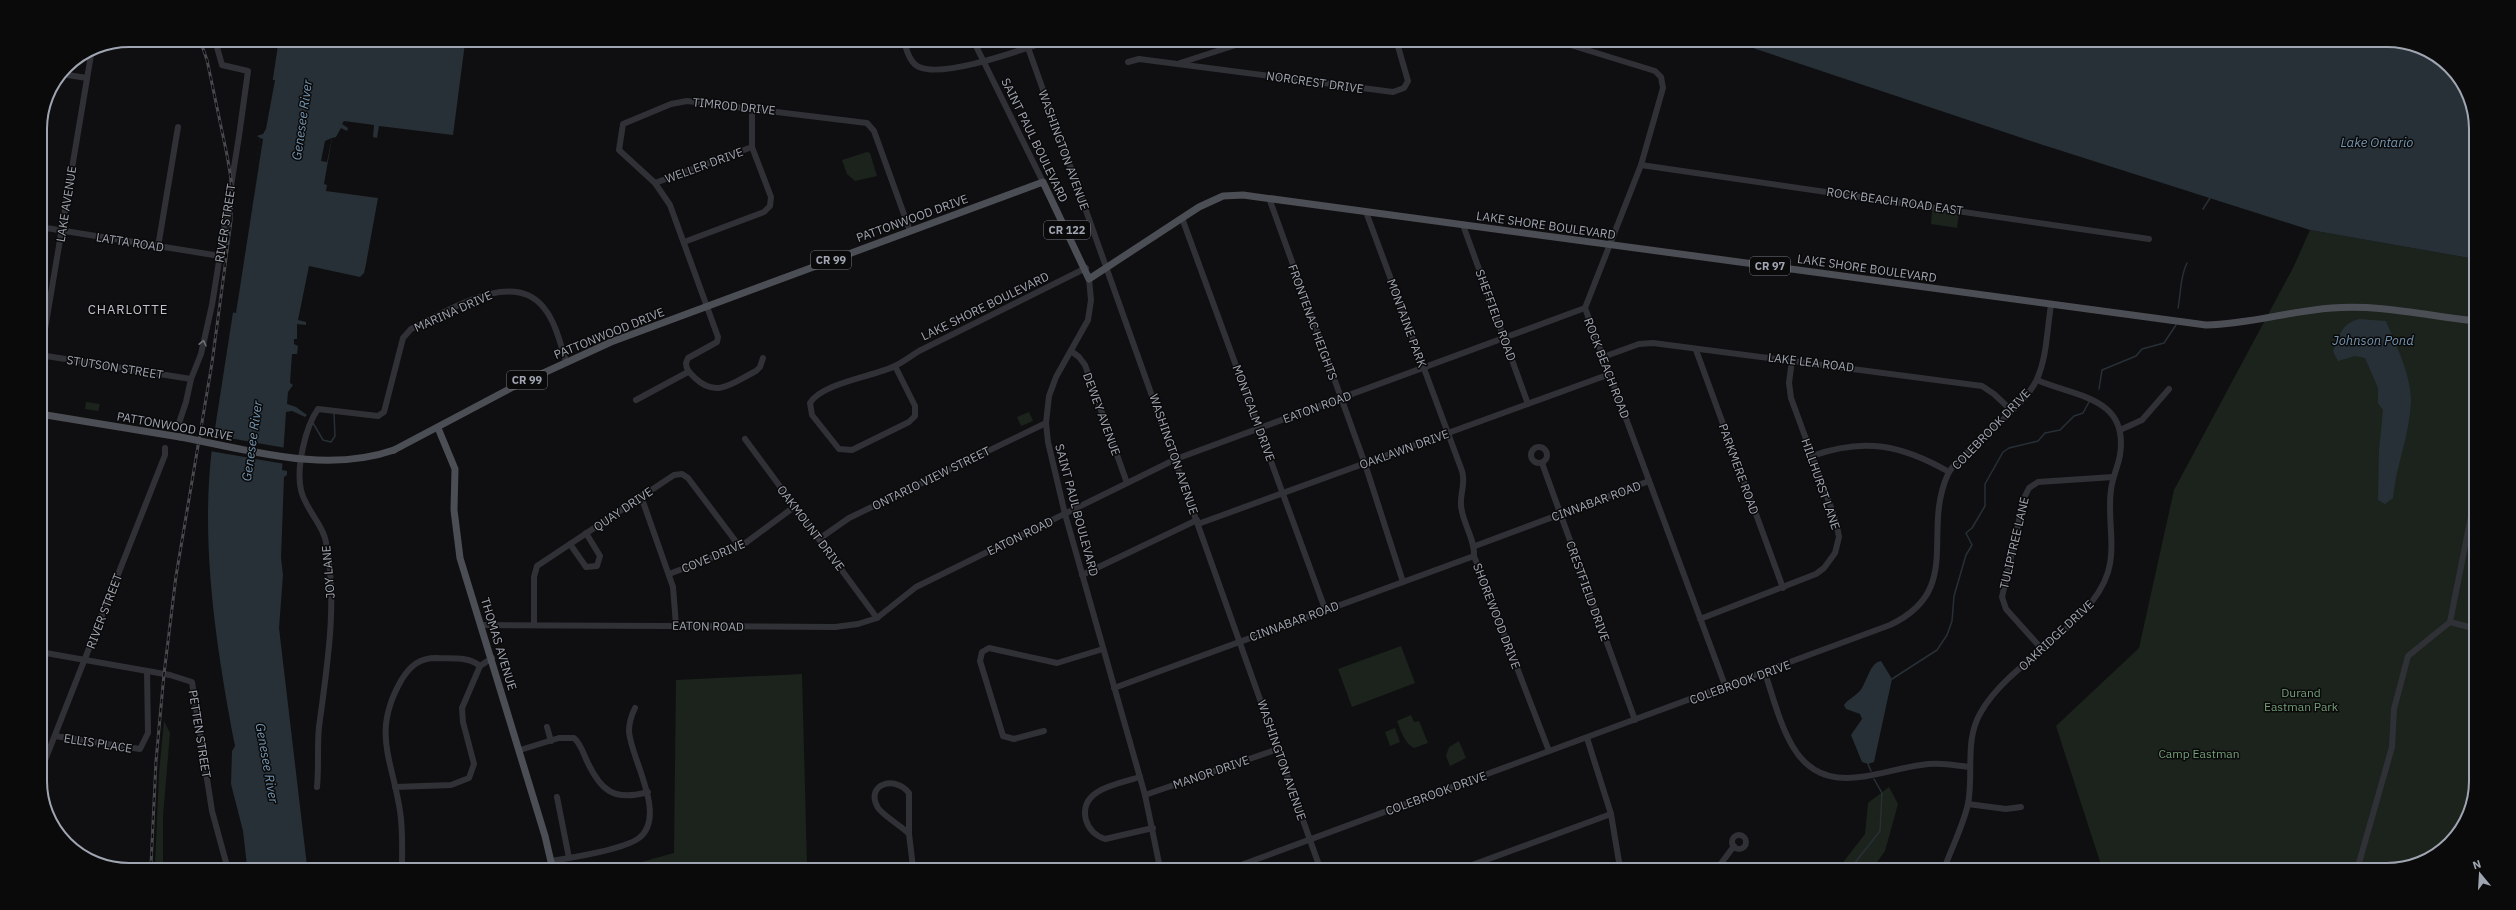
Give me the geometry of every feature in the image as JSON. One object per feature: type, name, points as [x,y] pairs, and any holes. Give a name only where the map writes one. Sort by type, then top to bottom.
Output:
[{"type":"main road","name":"PATTONWOOD DRIVE","points":[[47,415],[323,461],[359,460],[394,450],[566,361],[707,305],[1043,182]]},
{"type":"main road","name":"SAINT PAUL BOULEVARD","points":[[1043,182],[1086,268],[1089,279]]},
{"type":"main road","name":"LAKE SHORE BOULEVARD","points":[[1089,279],[1199,207],[1222,196],[1243,195],[2051,305],[2206,324],[2235,324],[2332,308],[2355,307],[2469,320]]},
{"type":"main road","name":"THOMAS AVENUE","points":[[438,428],[455,469],[456,539],[520,750],[551,863]]},
{"type":"street","name":"RIVER STREET","points":[[179,423],[186,402],[191,379],[201,354],[220,256],[248,70],[222,65],[216,47]]},
{"type":"street","points":[[906,47],[912,61],[919,67],[937,70],[984,61],[1022,47]]},
{"type":"street","name":"SAINT PAUL BOULEVARD","points":[[977,47],[1043,182]]},
{"type":"street","name":"WASHINGTON AVENUE","points":[[1028,47],[1176,459],[1318,863]]},
{"type":"street","name":"NORCREST DRIVE","points":[[1179,64],[1230,47]]},
{"type":"street","name":"NORCREST DRIVE","points":[[1128,62],[1140,59],[1397,91],[1404,88],[1408,81],[1398,47]]},
{"type":"street","name":"ROCK BEACH ROAD","points":[[1577,47],[1655,71],[1661,77],[1663,88],[1642,165],[1585,308],[1726,688]]},
{"type":"street","name":"LAKE AVENUE","points":[[47,320],[91,56]]},
{"type":"street","points":[[67,75],[87,78]]},
{"type":"street","name":"TIMROD DRIVE","points":[[688,372],[686,363],[688,358],[719,340],[670,206],[655,183],[619,150],[623,124],[683,101],[786,111],[801,116],[863,122],[870,125],[910,231]]},
{"type":"street","points":[[684,242],[764,212],[770,206],[771,197],[752,147],[752,108]]},
{"type":"street","points":[[158,247],[178,127]]},
{"type":"street","name":"WELLER DRIVE","points":[[655,183],[752,147]]},
{"type":"street","name":"ROCK BEACH ROAD EAST","points":[[1642,165],[2149,239]]},
{"type":"street","name":"FRONTENAC HEIGHTS","points":[[1269,198],[1365,464],[1403,582]]},
{"type":"street","name":"MONTAINE PARK","points":[[1366,212],[1447,434]]},
{"type":"street","name":"MONTCALM DRIVE","points":[[1182,218],[1325,609]]},
{"type":"street","name":"SHEFFIELD ROAD","points":[[1463,225],[1528,404]]},
{"type":"street","name":"LATTA ROAD","points":[[47,229],[220,256]]},
{"type":"street","name":"LAKE SHORE BOULEVARD","points":[[895,366],[915,406],[915,416],[909,422],[852,450],[840,449],[812,415],[810,407],[812,399],[819,394],[848,381],[895,366],[919,351],[1086,268]]},
{"type":"street","name":"SAINT PAUL BOULEVARD","points":[[1089,279],[1091,300],[1088,320],[1052,386],[1046,423],[1049,451],[1064,514],[1145,795],[1159,863]]},
{"type":"street","name":"MARINA DRIVE","points":[[384,412],[403,338],[411,329],[490,292],[515,291],[538,301],[553,322],[566,361]]},
{"type":"street","name":"COLEBROOK DRIVE","points":[[1246,863],[1549,751],[1726,688],[1890,626],[1916,610],[1928,594],[1935,575],[1938,510],[1949,472],[2011,410],[2037,380],[2043,357],[2051,305]]},
{"type":"street","name":"EATON ROAD","points":[[482,625],[835,627],[858,624],[876,618],[916,586],[1176,459],[1585,308]]},
{"type":"street","name":"LAKE LEA ROAD","points":[[1603,357],[1648,343],[1696,350],[1792,360],[1982,386],[1994,394],[2011,410]]},
{"type":"street","name":"PARKMERE ROAD","points":[[1696,350],[1783,588]]},
{"type":"street","name":"DEWEY AVENUE","points":[[1071,351],[1079,357],[1085,365],[1127,483]]},
{"type":"street","name":"STUTSON STREET","points":[[47,357],[191,379]]},
{"type":"street","points":[[636,400],[688,372],[706,387],[718,389],[756,371],[760,367],[763,358]]},
{"type":"street","name":"HILLHURST LANE","points":[[1700,619],[1807,579],[1824,568],[1831,560],[1838,545],[1836,521],[1791,398],[1789,383],[1792,360]]},
{"type":"street","name":"OAKLAWN DRIVE","points":[[1082,575],[1198,522],[1365,464],[1610,374]]},
{"type":"street","points":[[2037,380],[2100,403],[2113,416],[2120,430],[2142,420],[2169,389]]},
{"type":"street","name":"JOY LANE","points":[[317,787],[319,729],[329,652],[331,597],[326,541],[301,490],[300,462],[312,418],[318,409],[378,416],[384,412]]},
{"type":"street","name":"ONTARIO VIEW STREET","points":[[819,539],[848,518],[1046,423]]},
{"type":"street","name":"OAKRIDGE DRIVE","points":[[1946,863],[1968,804],[1973,731],[1984,707],[2041,648],[2092,604],[2105,581],[2110,561],[2109,502],[2113,477],[2120,455],[2120,430]]},
{"type":"street","name":"SHOREWOOD DRIVE","points":[[1447,434],[1464,475],[1461,505],[1475,546],[1474,556],[1549,751]]},
{"type":"street","name":"OAKMOUNT DRIVE","points":[[745,439],[876,618]]},
{"type":"street","points":[[1812,456],[1850,446],[1880,446],[1910,453],[1949,472]]},
{"type":"street","name":"RIVER STREET","points":[[47,757],[166,455],[165,448]]},
{"type":"street","name":"CRESTFIELD DRIVE","points":[[1542,463],[1635,720]]},
{"type":"street","name":"QUAY DRIVE","points":[[534,625],[535,569],[586,533],[674,475],[685,475],[740,547]]},
{"type":"street","name":"TULIPTREE LANE","points":[[2041,648],[2006,609],[2002,597],[2024,498],[2029,488],[2038,482],[2113,477]]},
{"type":"street","name":"CINNABAR ROAD","points":[[1475,546],[1649,481]]},
{"type":"street","points":[[642,496],[675,594],[676,625]]},
{"type":"street","name":"COVE DRIVE","points":[[669,574],[740,547],[794,507]]},
{"type":"street","points":[[2359,863],[2392,746],[2394,709],[2408,656],[2450,622],[2469,526]]},
{"type":"street","points":[[570,544],[586,566],[597,566],[600,556],[586,533]]},
{"type":"street","name":"CINNABAR ROAD","points":[[1114,688],[1239,640],[1474,556]]},
{"type":"street","points":[[2450,622],[2469,627]]},
{"type":"street","points":[[1044,731],[1014,739],[1003,736],[980,661],[982,652],[989,648],[1057,663],[1103,649]]},
{"type":"street","name":"PETTEN STREET","points":[[47,653],[146,671],[192,682],[212,811],[226,863]]},
{"type":"street","points":[[395,787],[458,784],[471,774],[474,764],[463,722],[462,708],[480,666],[492,658]]},
{"type":"street","points":[[402,863],[401,814],[387,761],[385,731],[390,706],[405,676],[415,663],[425,659],[464,659],[480,666]]},
{"type":"street","name":"ELLIS PLACE","points":[[56,736],[140,750],[148,733],[146,671]]},
{"type":"street","points":[[1764,673],[1793,747],[1805,762],[1819,773],[1841,778],[1867,776],[1925,764],[1970,767]]},
{"type":"street","points":[[554,863],[568,858],[627,844],[639,838],[648,824],[648,792],[630,740],[630,719],[635,708]]},
{"type":"street","points":[[547,727],[551,741]]},
{"type":"street","points":[[520,750],[565,737],[577,740],[594,776],[605,789],[627,795],[648,792]]},
{"type":"street","points":[[1587,738],[1611,814],[1619,863]]},
{"type":"street","name":"MANOR DRIVE","points":[[1145,795],[1278,749]]},
{"type":"street","points":[[1140,777],[1101,790],[1092,795],[1086,806],[1086,819],[1093,832],[1105,839],[1153,828]]},
{"type":"street","points":[[909,834],[896,821],[877,808],[874,800],[875,793],[883,784],[890,782],[898,784],[909,793],[909,834],[913,863]]},
{"type":"street","points":[[557,797],[568,858]]},
{"type":"street","points":[[1968,804],[2006,809],[2021,807]]},
{"type":"street","points":[[1478,863],[1611,814]]},
{"type":"street","points":[[1721,863],[1734,846]]},
{"type":"green space","points":[[867,152],[870,153],[877,176],[855,181],[847,174],[842,160]]},
{"type":"green space","points":[[1932,211],[1959,214],[1957,228],[1931,224]]},
{"type":"green space","name":"Durand Eastman Park","points":[[2310,230],[2469,258],[2469,781],[2465,808],[2452,831],[2441,843],[2419,857],[2398,862],[2100,863],[2056,726],[2139,648],[2174,490],[2293,268]]},
{"type":"green space","points":[[86,402],[100,404],[98,411],[85,409]]},
{"type":"green space","points":[[1029,412],[1033,421],[1021,426],[1017,417]]},
{"type":"green space","points":[[1401,646],[1415,683],[1352,707],[1338,669]]},
{"type":"green space","points":[[802,674],[807,863],[638,863],[674,853],[676,680]]},
{"type":"green space","points":[[1411,715],[1414,722],[1419,721],[1428,743],[1414,748],[1408,744],[1397,721]]},
{"type":"green space","points":[[164,721],[170,733],[163,816],[163,863],[155,863],[159,773]]},
{"type":"green space","points":[[1395,728],[1400,742],[1390,746],[1385,732]]},
{"type":"green space","points":[[1459,741],[1466,758],[1450,766],[1446,756],[1449,747]]},
{"type":"green space","points":[[1889,787],[1898,804],[1885,851],[1876,863],[1843,863],[1865,834],[1868,803]]},
{"type":"water","name":"Genesee River","points":[[278,47],[464,47],[453,135],[379,126],[377,138],[373,137],[374,125],[344,121],[342,124],[348,128],[347,131],[341,128],[336,137],[332,138],[324,184],[327,185],[326,191],[378,198],[364,273],[360,277],[309,266],[298,320],[306,322],[306,325],[297,324],[297,339],[294,339],[294,344],[298,346],[297,354],[292,354],[290,383],[293,385],[288,392],[287,404],[296,407],[307,415],[305,417],[292,411],[286,412],[282,470],[287,471],[287,475],[284,477],[281,558],[283,575],[279,628],[307,863],[247,863],[243,831],[231,784],[232,751],[235,746],[222,673],[212,598],[209,560],[208,522],[212,448],[260,138],[257,136],[262,134],[266,125]]},
{"type":"water","name":"Lake Ontario","points":[[1750,47],[2387,47],[2414,51],[2428,58],[2445,71],[2458,88],[2465,102],[2469,123],[2469,258],[2310,230],[2040,144]]},
{"type":"water","name":"Johnson Pond","points":[[2359,319],[2386,321],[2406,371],[2410,391],[2410,413],[2393,498],[2385,504],[2378,500],[2379,451],[2383,410],[2378,403],[2378,388],[2365,358],[2355,356],[2338,361],[2333,351],[2339,335],[2345,327],[2353,321]]},
{"type":"water","points":[[1881,661],[1892,679],[1874,762],[1868,764],[1862,762],[1851,735],[1862,719],[1860,714],[1846,709],[1844,705],[1860,691],[1872,668]]},
{"type":"pier","points":[[271,80],[275,80],[266,129],[263,134],[259,135],[257,133],[262,132],[264,124]]},
{"type":"pier","points":[[260,138],[263,139],[236,313],[231,312]]},
{"type":"pier","points":[[332,138],[327,162],[321,161],[325,141]]},
{"type":"pier","points":[[212,435],[286,448],[285,464],[210,451]]},
{"type":"waterway","points":[[2203,209],[2210,198]]},
{"type":"waterway","points":[[2178,308],[2182,279],[2187,263]]},
{"type":"waterway","points":[[2099,389],[2102,370],[2136,356],[2142,349],[2164,343],[2176,325]]},
{"type":"waterway","points":[[1892,679],[1937,650],[1947,635],[1952,621],[1954,596],[1966,555],[1972,545],[1966,533],[1972,528],[1985,506],[1985,484],[2003,452],[2009,448],[2038,441],[2045,433],[2060,430],[2074,416],[2083,413],[2089,402]]},
{"type":"waterway","points":[[313,423],[323,440],[331,442],[335,436],[334,414]]},
{"type":"waterway","points":[[1868,764],[1871,771]]},
{"type":"waterway","points":[[1855,863],[1880,831],[1882,793],[1874,779]]},
{"type":"railway","points":[[151,863],[156,761],[164,674],[176,576],[212,363],[231,221],[232,185],[207,60],[202,47]]},
{"type":"district","name":"CHARLOTTE","points":[[128,309]]},
{"type":"park label","name":"Camp Eastman","points":[[2199,753]]}]
